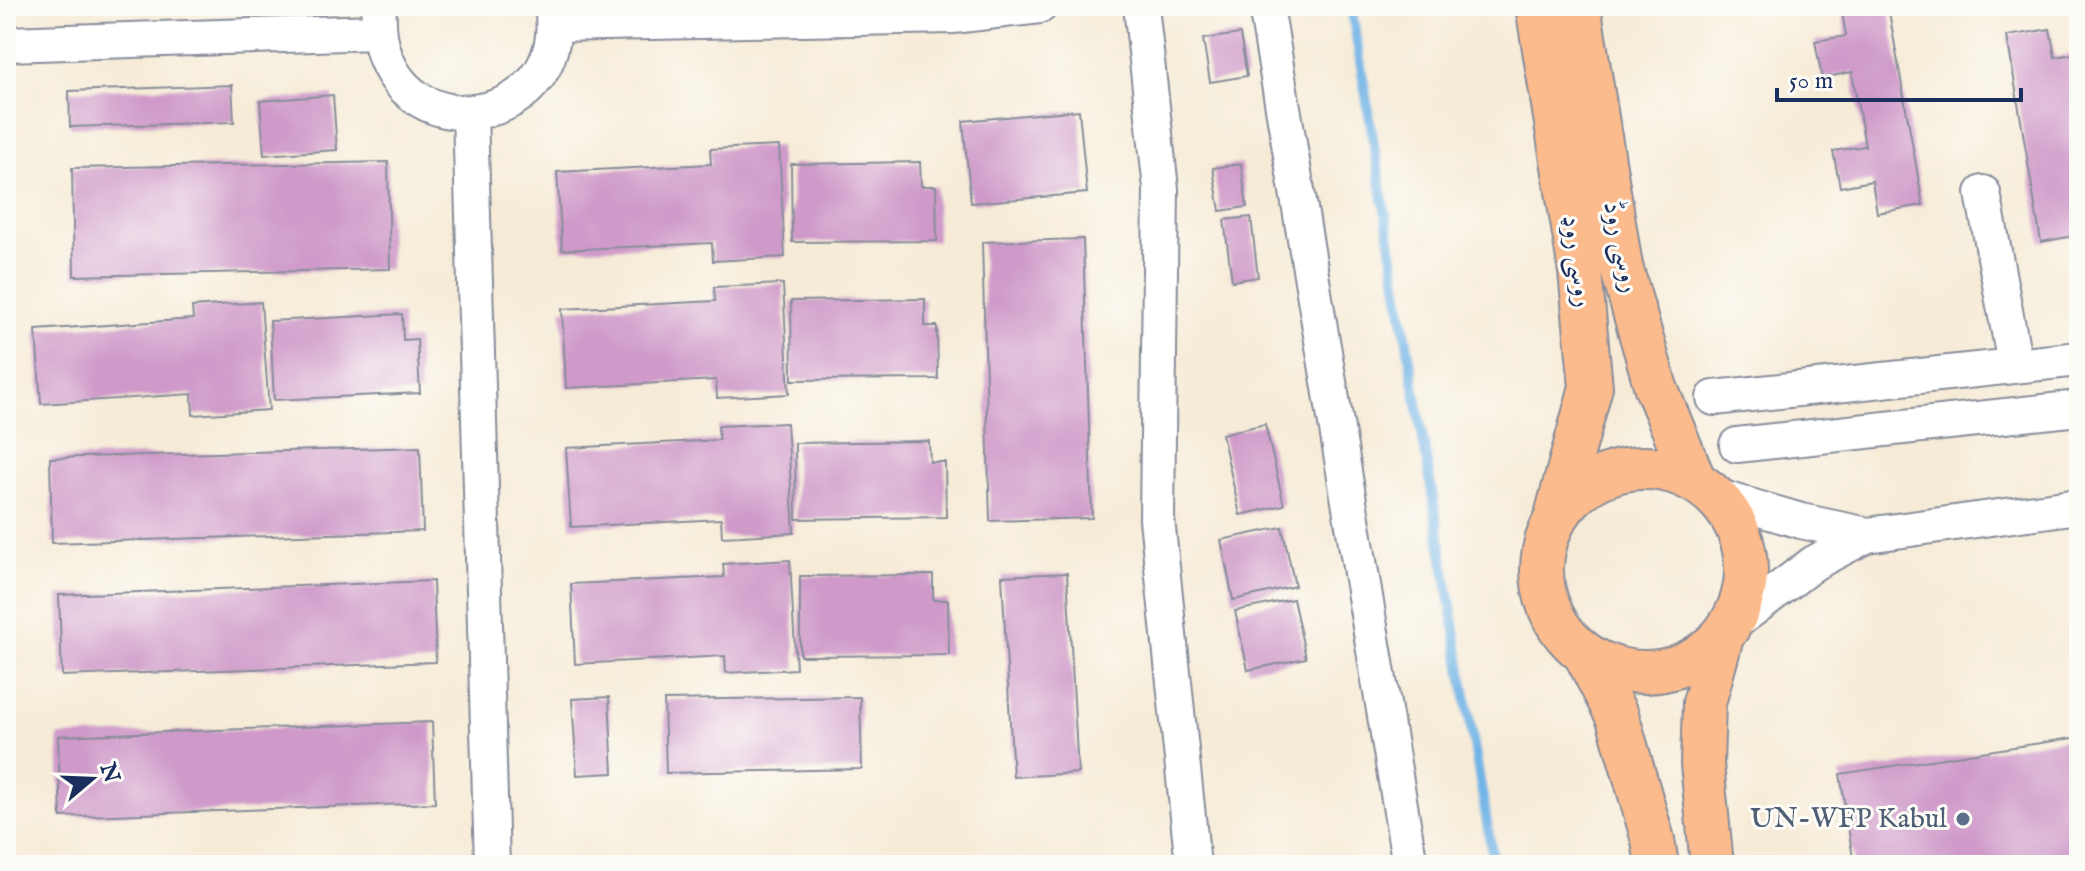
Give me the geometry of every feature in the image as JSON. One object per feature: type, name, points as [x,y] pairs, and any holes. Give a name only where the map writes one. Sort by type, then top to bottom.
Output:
[{"type":"main road","name":"روسی روډ","points":[[1537,6],[1580,271],[1591,387],[1557,513]]},
{"type":"main road","name":"روسی روڈ","points":[[1579,6],[1621,266],[1656,388],[1705,488]]},
{"type":"main road","points":[[1657,865],[1653,840],[1618,718],[1586,656],[1558,627],[1543,590],[1542,550],[1557,513],[1584,485],[1619,469],[1657,467],[1705,488],[1737,525],[1746,559],[1744,594],[1726,632],[1704,703],[1702,764],[1712,865]]},
{"type":"main road","points":[[1586,656],[1621,670],[1657,672],[1693,661],[1726,632]]},
{"type":"street","points":[[6,44],[378,19],[384,58],[398,81],[418,99],[443,110],[470,113],[497,108],[520,95],[539,75],[551,51],[554,15],[953,16],[1040,6]]},
{"type":"street","points":[[1141,6],[1161,189],[1157,519],[1193,865]]},
{"type":"street","points":[[1266,6],[1410,865]]},
{"type":"street","points":[[470,113],[492,865]]},
{"type":"street","points":[[1983,193],[2015,364]]},
{"type":"street","points":[[1714,398],[2079,359]]},
{"type":"street","points":[[1737,445],[2079,408]]},
{"type":"street","points":[[1705,488],[1801,521],[1867,535],[2079,506]]},
{"type":"street","points":[[1726,632],[1814,563],[1867,535]]},
{"type":"building","points":[[1841,6],[1888,6],[1923,205],[1877,213],[1872,181],[1840,187],[1833,151],[1865,146],[1852,72],[1822,78],[1815,41],[1846,36]]},
{"type":"building","points":[[2050,29],[2055,57],[2079,53],[2079,92],[2073,93],[2079,130],[2079,235],[2041,242],[2007,36]]},
{"type":"building","points":[[1240,34],[1247,76],[1210,82],[1203,39]]},
{"type":"building","points":[[232,85],[234,122],[70,127],[69,91]]},
{"type":"building","points":[[333,95],[337,150],[264,155],[260,101]]},
{"type":"building","points":[[1079,110],[1087,193],[971,203],[963,121]]},
{"type":"building","points":[[779,146],[785,257],[713,261],[712,243],[562,250],[557,172],[711,164],[710,149]]},
{"type":"building","points":[[388,162],[390,269],[74,276],[72,168]]},
{"type":"building","points":[[920,162],[921,186],[936,186],[937,241],[792,242],[791,164]]},
{"type":"building","points":[[1241,164],[1247,207],[1220,211],[1213,168]]},
{"type":"building","points":[[1251,217],[1258,277],[1232,281],[1224,220]]},
{"type":"building","points":[[1083,239],[1092,518],[990,521],[982,242]]},
{"type":"building","points":[[783,284],[789,394],[717,398],[716,380],[566,388],[562,309],[715,301],[714,287]]},
{"type":"building","points":[[925,299],[925,326],[937,326],[938,379],[792,380],[791,301]]},
{"type":"building","points":[[261,302],[269,410],[193,415],[192,394],[41,404],[36,330],[193,319],[192,307]]},
{"type":"building","points":[[402,314],[403,340],[417,339],[420,393],[274,400],[270,321]]},
{"type":"building","points":[[787,423],[794,533],[722,537],[721,519],[571,527],[566,448],[719,440],[718,426]]},
{"type":"building","points":[[1265,424],[1284,505],[1240,515],[1222,434]]},
{"type":"building","points":[[929,441],[930,462],[945,462],[946,517],[796,519],[795,443]]},
{"type":"building","points":[[420,447],[423,531],[52,543],[50,458]]},
{"type":"building","points":[[1282,527],[1295,586],[1233,600],[1221,540]]},
{"type":"building","points":[[790,560],[796,669],[726,673],[725,656],[575,664],[571,584],[724,577],[723,564]]},
{"type":"building","points":[[1067,573],[1078,773],[1013,777],[1002,576]]},
{"type":"building","points":[[933,575],[933,600],[948,600],[949,655],[800,656],[800,576]]},
{"type":"building","points":[[433,581],[436,662],[62,676],[59,595]]},
{"type":"building","points":[[1293,599],[1306,658],[1248,670],[1235,611]]},
{"type":"building","points":[[609,697],[613,773],[577,775],[572,699]]},
{"type":"building","points":[[860,697],[862,769],[666,773],[664,700]]},
{"type":"building","points":[[432,722],[435,803],[61,817],[58,736]]},
{"type":"building","name":"UN-WFP Kabul","points":[[2079,737],[2079,865],[1854,865],[1840,774]]},
{"type":"waterway","points":[[1351,6],[1494,865]]},
{"type":"place","name":"UN-WFP Kabul","points":[[1963,819]]}]
